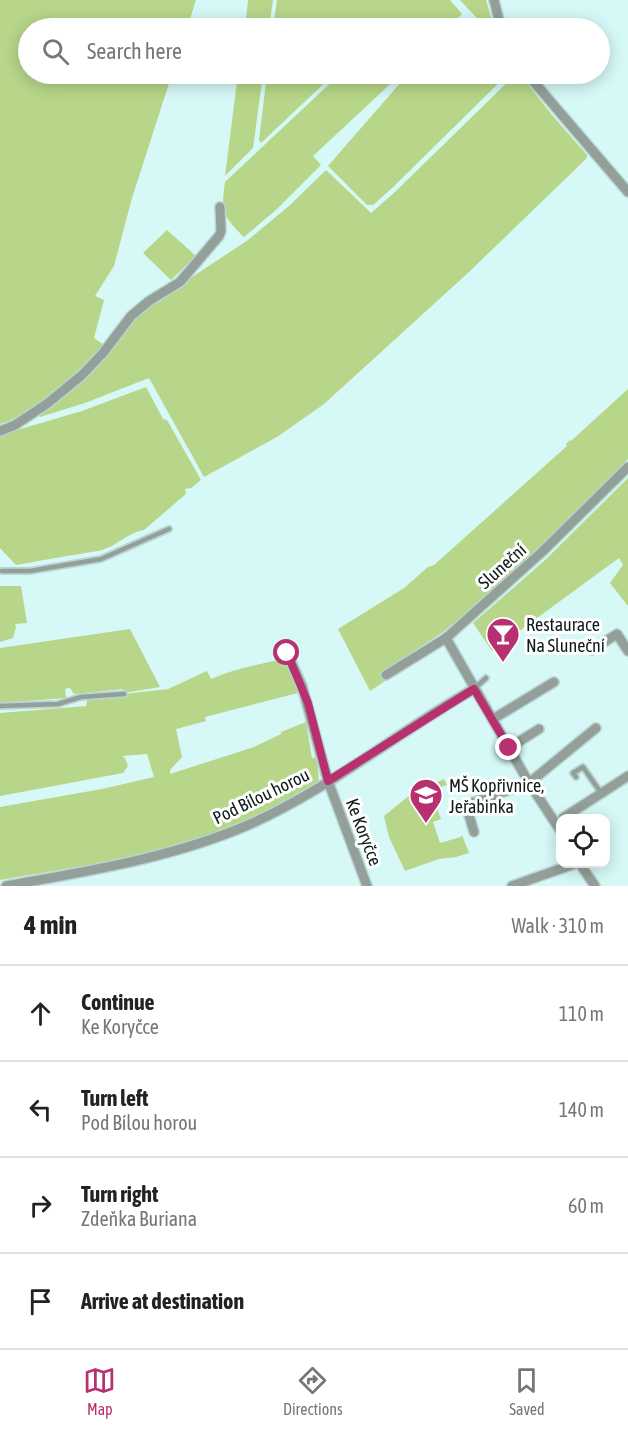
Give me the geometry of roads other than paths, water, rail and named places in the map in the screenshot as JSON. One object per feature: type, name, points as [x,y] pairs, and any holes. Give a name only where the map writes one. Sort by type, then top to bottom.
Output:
[{"type":"street","points":[[494,0],[498,18]]},
{"type":"street","points":[[536,84],[628,192]]},
{"type":"street","points":[[0,431],[15,424],[57,396],[93,363],[131,316],[149,301],[180,282],[219,236],[220,207]]},
{"type":"street","name":"Sluneční","points":[[387,675],[446,638],[543,551],[628,467]]},
{"type":"street","points":[[592,650],[617,634],[628,651]]},
{"type":"street","points":[[446,638],[530,783],[556,818]]},
{"type":"street","name":"Ke Koryčce","points":[[287,653],[308,703],[328,781],[367,886]]},
{"type":"street","points":[[493,719],[554,682]]},
{"type":"street","name":"Pod Bílou horou","points":[[6,886],[54,882],[201,843],[256,821],[328,781],[474,689]]},
{"type":"street","points":[[474,832],[466,805],[530,783],[596,728]]},
{"type":"street","points":[[509,748],[539,729]]},
{"type":"street","points":[[572,814],[628,776]]},
{"type":"street","points":[[512,886],[563,868]]},
{"type":"street","points":[[583,868],[595,886]]},
{"type":"lane","points":[[2,571],[30,571],[101,559],[169,529]]},
{"type":"lane","points":[[474,689],[486,678]]},
{"type":"lane","points":[[0,706],[58,704],[81,697],[124,694]]},
{"type":"lane","points":[[576,777],[573,773],[583,767],[601,793]]},
{"type":"place","name":"Restaurace Na Sluneční","points":[[503,663]]},
{"type":"place","name":"MŠ Kopřivnice, Jeřabinka","points":[[426,824]]}]
